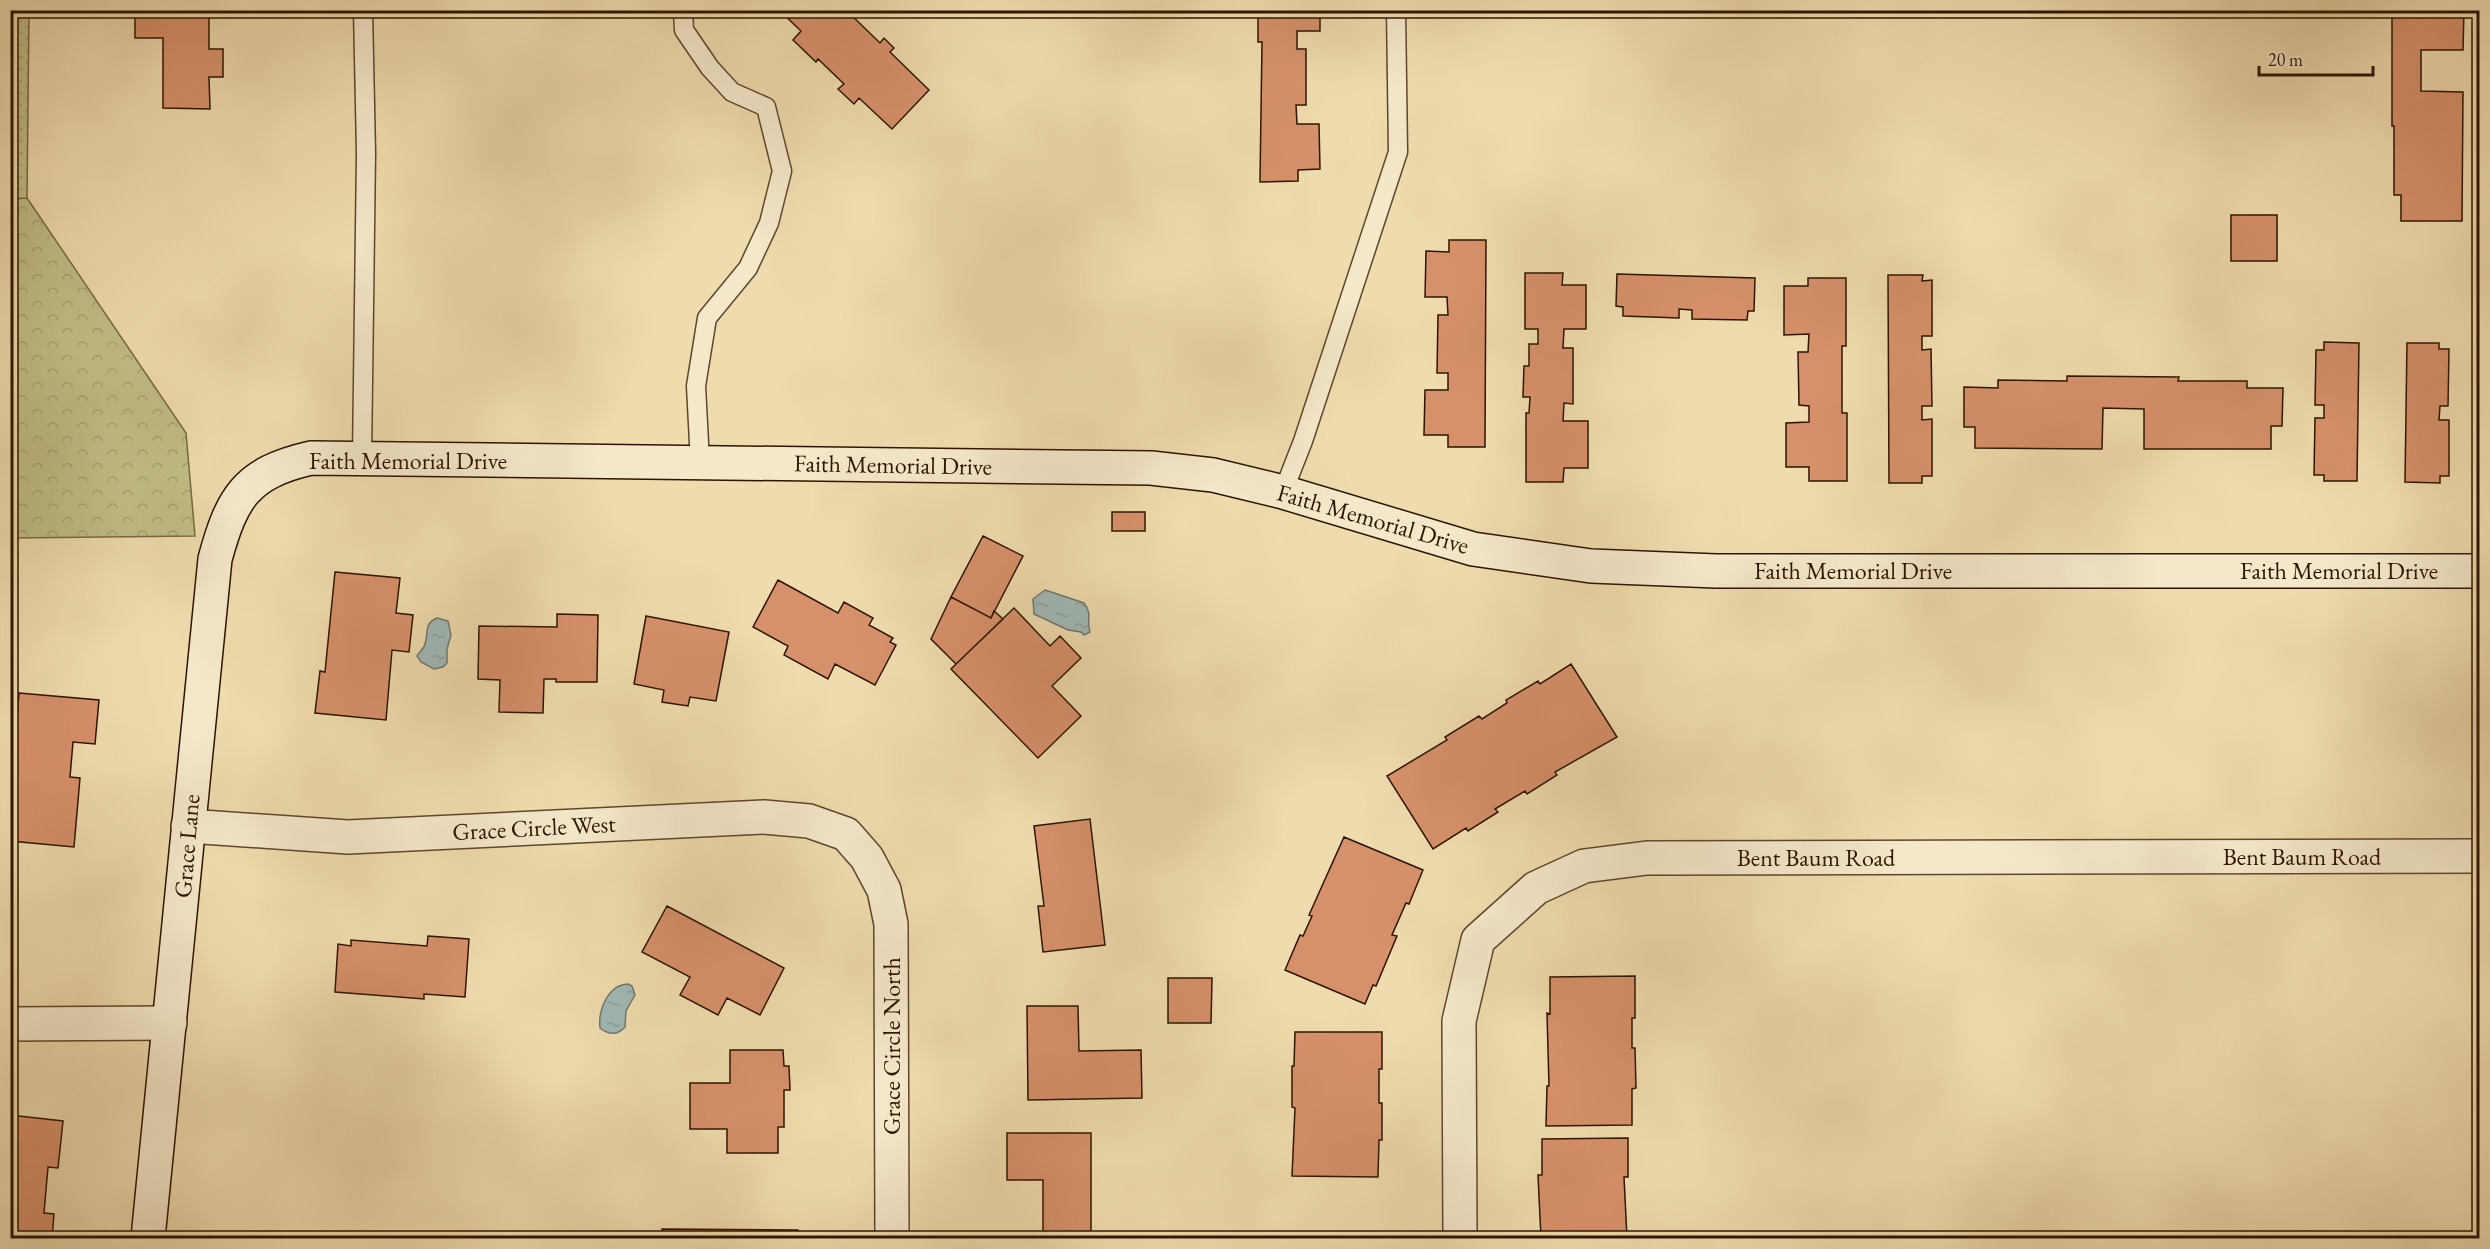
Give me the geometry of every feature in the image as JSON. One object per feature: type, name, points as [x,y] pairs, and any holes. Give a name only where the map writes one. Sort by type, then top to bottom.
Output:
[{"type":"street","name":"Faith Memorial Drive","points":[[270,471],[311,458],[1151,468],[1213,475],[1283,492],[1473,549],[1591,566],[1716,571],[2480,571]]},
{"type":"street","name":"Grace Lane","points":[[148,1239],[215,559],[226,521],[236,502],[252,484],[270,471]]},
{"type":"street","name":"Grace Circle West","points":[[188,826],[348,837],[764,817],[809,821],[846,834],[867,858]]},
{"type":"street","name":"Bent Baum Road","points":[[1461,1239],[1459,1021],[1479,940],[1536,888],[1584,866],[1647,858],[2480,856]]},
{"type":"street","name":"Grace Circle North","points":[[867,858],[884,890],[891,924],[892,1239]]},
{"type":"street","points":[[10,1023],[170,1023]]},
{"type":"lane","points":[[362,458],[366,153],[363,10]]},
{"type":"lane","points":[[683,10],[684,30],[710,68],[732,92],[766,107],[782,171],[769,223],[748,268],[707,318],[696,386],[700,462]]},
{"type":"lane","points":[[1283,492],[1303,441],[1398,152],[1396,10]]},
{"type":"green space","points":[[10,11],[29,11],[27,198],[11,199]]},
{"type":"green space","points":[[27,198],[186,433],[195,536],[11,538],[10,199]]},
{"type":"water","points":[[1045,590],[1084,603],[1089,614],[1090,632],[1084,635],[1081,632],[1068,630],[1034,614],[1033,599]]},
{"type":"water","points":[[437,618],[448,621],[451,635],[447,649],[447,663],[443,667],[434,669],[421,662],[417,656],[424,646],[428,626]]},
{"type":"water","points":[[628,984],[632,986],[635,995],[626,1011],[625,1027],[616,1033],[607,1032],[600,1028],[603,1006],[615,989]]},
{"type":"building","points":[[135,10],[209,10],[209,49],[223,49],[223,77],[209,77],[210,109],[163,108],[163,38],[135,38]]},
{"type":"building","points":[[779,10],[846,10],[880,43],[884,38],[894,48],[890,52],[929,90],[892,129],[859,98],[854,104],[838,89],[844,84],[818,59],[816,62],[793,40],[801,31]]},
{"type":"building","points":[[1258,10],[1320,10],[1320,31],[1297,31],[1297,49],[1306,49],[1306,105],[1296,105],[1297,124],[1319,124],[1320,169],[1298,170],[1298,181],[1260,182],[1262,42],[1258,42]]},
{"type":"building","points":[[2395,10],[2464,10],[2463,50],[2421,50],[2421,91],[2463,92],[2462,221],[2401,221],[2401,195],[2394,195],[2394,126],[2392,126],[2392,15],[2395,15]]},
{"type":"building","points":[[2231,215],[2277,215],[2277,261],[2231,261]]},
{"type":"building","points":[[1449,240],[1486,240],[1485,447],[1448,447],[1448,435],[1424,435],[1425,390],[1448,390],[1448,373],[1437,373],[1438,315],[1448,315],[1447,297],[1425,297],[1426,251],[1449,252]]},
{"type":"building","points":[[1525,273],[1563,273],[1562,285],[1586,285],[1586,329],[1564,329],[1563,348],[1573,348],[1573,404],[1564,403],[1563,421],[1588,421],[1588,468],[1564,468],[1563,482],[1526,482],[1526,413],[1529,413],[1530,397],[1523,397],[1524,366],[1529,366],[1529,344],[1538,344],[1538,329],[1525,329]]},
{"type":"building","points":[[1617,274],[1755,278],[1754,311],[1748,311],[1747,320],[1692,319],[1692,310],[1679,309],[1679,318],[1623,316],[1623,307],[1616,306]]},
{"type":"building","points":[[1888,275],[1923,275],[1922,281],[1932,280],[1932,336],[1922,336],[1922,350],[1931,349],[1932,406],[1922,406],[1922,420],[1932,419],[1932,476],[1922,476],[1922,483],[1889,483]]},
{"type":"building","points":[[1808,278],[1846,278],[1846,346],[1842,346],[1842,413],[1847,413],[1847,481],[1809,481],[1809,467],[1786,467],[1786,423],[1809,422],[1809,406],[1799,405],[1798,352],[1808,352],[1809,334],[1784,335],[1784,286],[1808,286]]},
{"type":"building","points":[[2324,342],[2359,343],[2357,481],[2324,481],[2324,475],[2314,475],[2315,418],[2324,418],[2324,405],[2315,405],[2316,350],[2324,350]]},
{"type":"building","points":[[2407,343],[2439,343],[2439,349],[2449,349],[2448,406],[2440,406],[2439,420],[2449,420],[2449,476],[2440,476],[2440,483],[2405,482]]},
{"type":"building","points":[[2067,376],[2179,377],[2178,381],[2247,381],[2247,388],[2283,388],[2282,426],[2271,426],[2271,449],[2144,449],[2144,409],[2103,408],[2102,449],[1975,448],[1975,427],[1964,427],[1964,387],[1998,388],[1998,380],[2067,381]]},
{"type":"building","points":[[1112,512],[1145,512],[1145,531],[1112,531]]},
{"type":"building","points":[[983,536],[1023,556],[991,618],[951,597]]},
{"type":"building","points":[[335,572],[400,578],[396,613],[413,615],[409,652],[392,650],[386,720],[315,713],[320,671],[325,672]]},
{"type":"building","points":[[778,580],[838,613],[844,602],[873,618],[869,625],[893,638],[890,642],[896,645],[875,685],[835,664],[828,679],[784,655],[788,646],[753,627]]},
{"type":"building","points":[[951,597],[991,618],[994,611],[1003,619],[956,664],[931,639]]},
{"type":"building","points":[[1014,608],[1050,646],[1060,636],[1081,658],[1052,686],[1081,716],[1038,758],[951,669]]},
{"type":"building","points":[[557,614],[598,615],[597,682],[556,682],[556,679],[544,679],[543,713],[499,712],[500,680],[478,679],[479,626],[557,627]]},
{"type":"building","points":[[646,616],[729,632],[716,701],[690,697],[688,706],[662,702],[664,690],[634,684]]},
{"type":"building","points":[[1571,664],[1617,737],[1555,772],[1557,775],[1527,794],[1525,791],[1495,809],[1498,812],[1468,831],[1466,828],[1433,849],[1387,776],[1447,740],[1445,737],[1479,716],[1482,719],[1507,703],[1506,700],[1538,681],[1540,684]]},
{"type":"building","points":[[19,693],[99,700],[95,744],[73,742],[70,777],[80,778],[74,847],[10,841],[10,795]]},
{"type":"building","points":[[1090,819],[1105,945],[1043,952],[1038,906],[1044,906],[1034,826]]},
{"type":"building","points":[[1344,837],[1423,870],[1409,904],[1406,903],[1392,935],[1397,936],[1376,986],[1373,985],[1365,1004],[1285,970],[1300,935],[1303,936],[1312,916],[1309,915]]},
{"type":"building","points":[[667,906],[784,968],[760,1015],[727,998],[718,1015],[680,995],[690,977],[642,952]]},
{"type":"building","points":[[428,936],[469,939],[465,997],[424,994],[424,999],[335,992],[338,944],[351,946],[351,940],[427,946]]},
{"type":"building","points":[[1635,976],[1632,1048],[1635,1048],[1636,1088],[1632,1089],[1632,1125],[1546,1126],[1547,1086],[1549,1086],[1547,1013],[1550,1014],[1550,977]]},
{"type":"building","points":[[1168,978],[1212,978],[1211,1023],[1168,1023]]},
{"type":"building","points":[[1027,1006],[1078,1006],[1079,1051],[1141,1050],[1142,1098],[1028,1100]]},
{"type":"building","points":[[1295,1032],[1382,1032],[1379,1103],[1382,1103],[1382,1140],[1379,1140],[1378,1177],[1292,1176],[1295,1108],[1292,1107],[1292,1066],[1294,1066]]},
{"type":"building","points":[[730,1050],[783,1050],[784,1066],[789,1066],[790,1090],[784,1090],[784,1127],[778,1127],[778,1153],[727,1153],[727,1129],[690,1129],[690,1083],[730,1083]]},
{"type":"building","points":[[10,1115],[63,1121],[58,1168],[48,1167],[44,1213],[54,1214],[52,1238],[10,1238]]},
{"type":"building","points":[[1007,1133],[1091,1133],[1091,1238],[1043,1238],[1043,1180],[1007,1180]]},
{"type":"building","points":[[1628,1138],[1628,1177],[1624,1177],[1627,1238],[1541,1238],[1538,1175],[1542,1175],[1542,1139]]},
{"type":"building","points":[[662,1229],[798,1230],[798,1238],[662,1238]]}]
